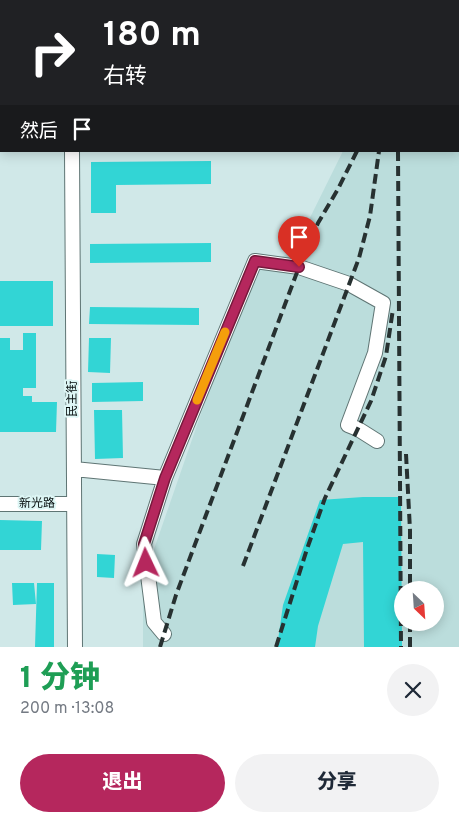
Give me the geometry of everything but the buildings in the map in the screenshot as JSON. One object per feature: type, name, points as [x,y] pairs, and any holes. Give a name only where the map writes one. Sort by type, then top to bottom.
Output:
[{"type":"street","name":"民主街","points":[[72,152],[75,647]]},
{"type":"street","points":[[164,634],[154,622],[144,544],[165,478],[255,261],[299,267],[349,284],[383,303],[375,353],[348,425],[377,441]]},
{"type":"street","points":[[74,469],[165,478]]},
{"type":"street","name":"新光路","points":[[0,504],[74,504]]},
{"type":"shaded area","points":[[343,152],[459,152],[459,647],[143,647],[143,581],[249,275],[294,250]]},
{"type":"railway","points":[[160,647],[176,595],[299,267],[318,223],[356,152]]},
{"type":"railway","points":[[243,566],[359,258],[370,216],[379,152]]},
{"type":"railway","points":[[398,152],[401,647]]},
{"type":"railway","points":[[276,647],[325,498],[371,401],[386,356],[393,309]]},
{"type":"railway","points":[[406,454],[410,530],[410,581]]},
{"type":"railway","points":[[410,631],[410,647]]},
{"type":"slow traffic","points":[[197,400],[225,332]]},
{"type":"route","points":[[146,563],[144,544],[165,478],[255,261],[299,267]]}]
